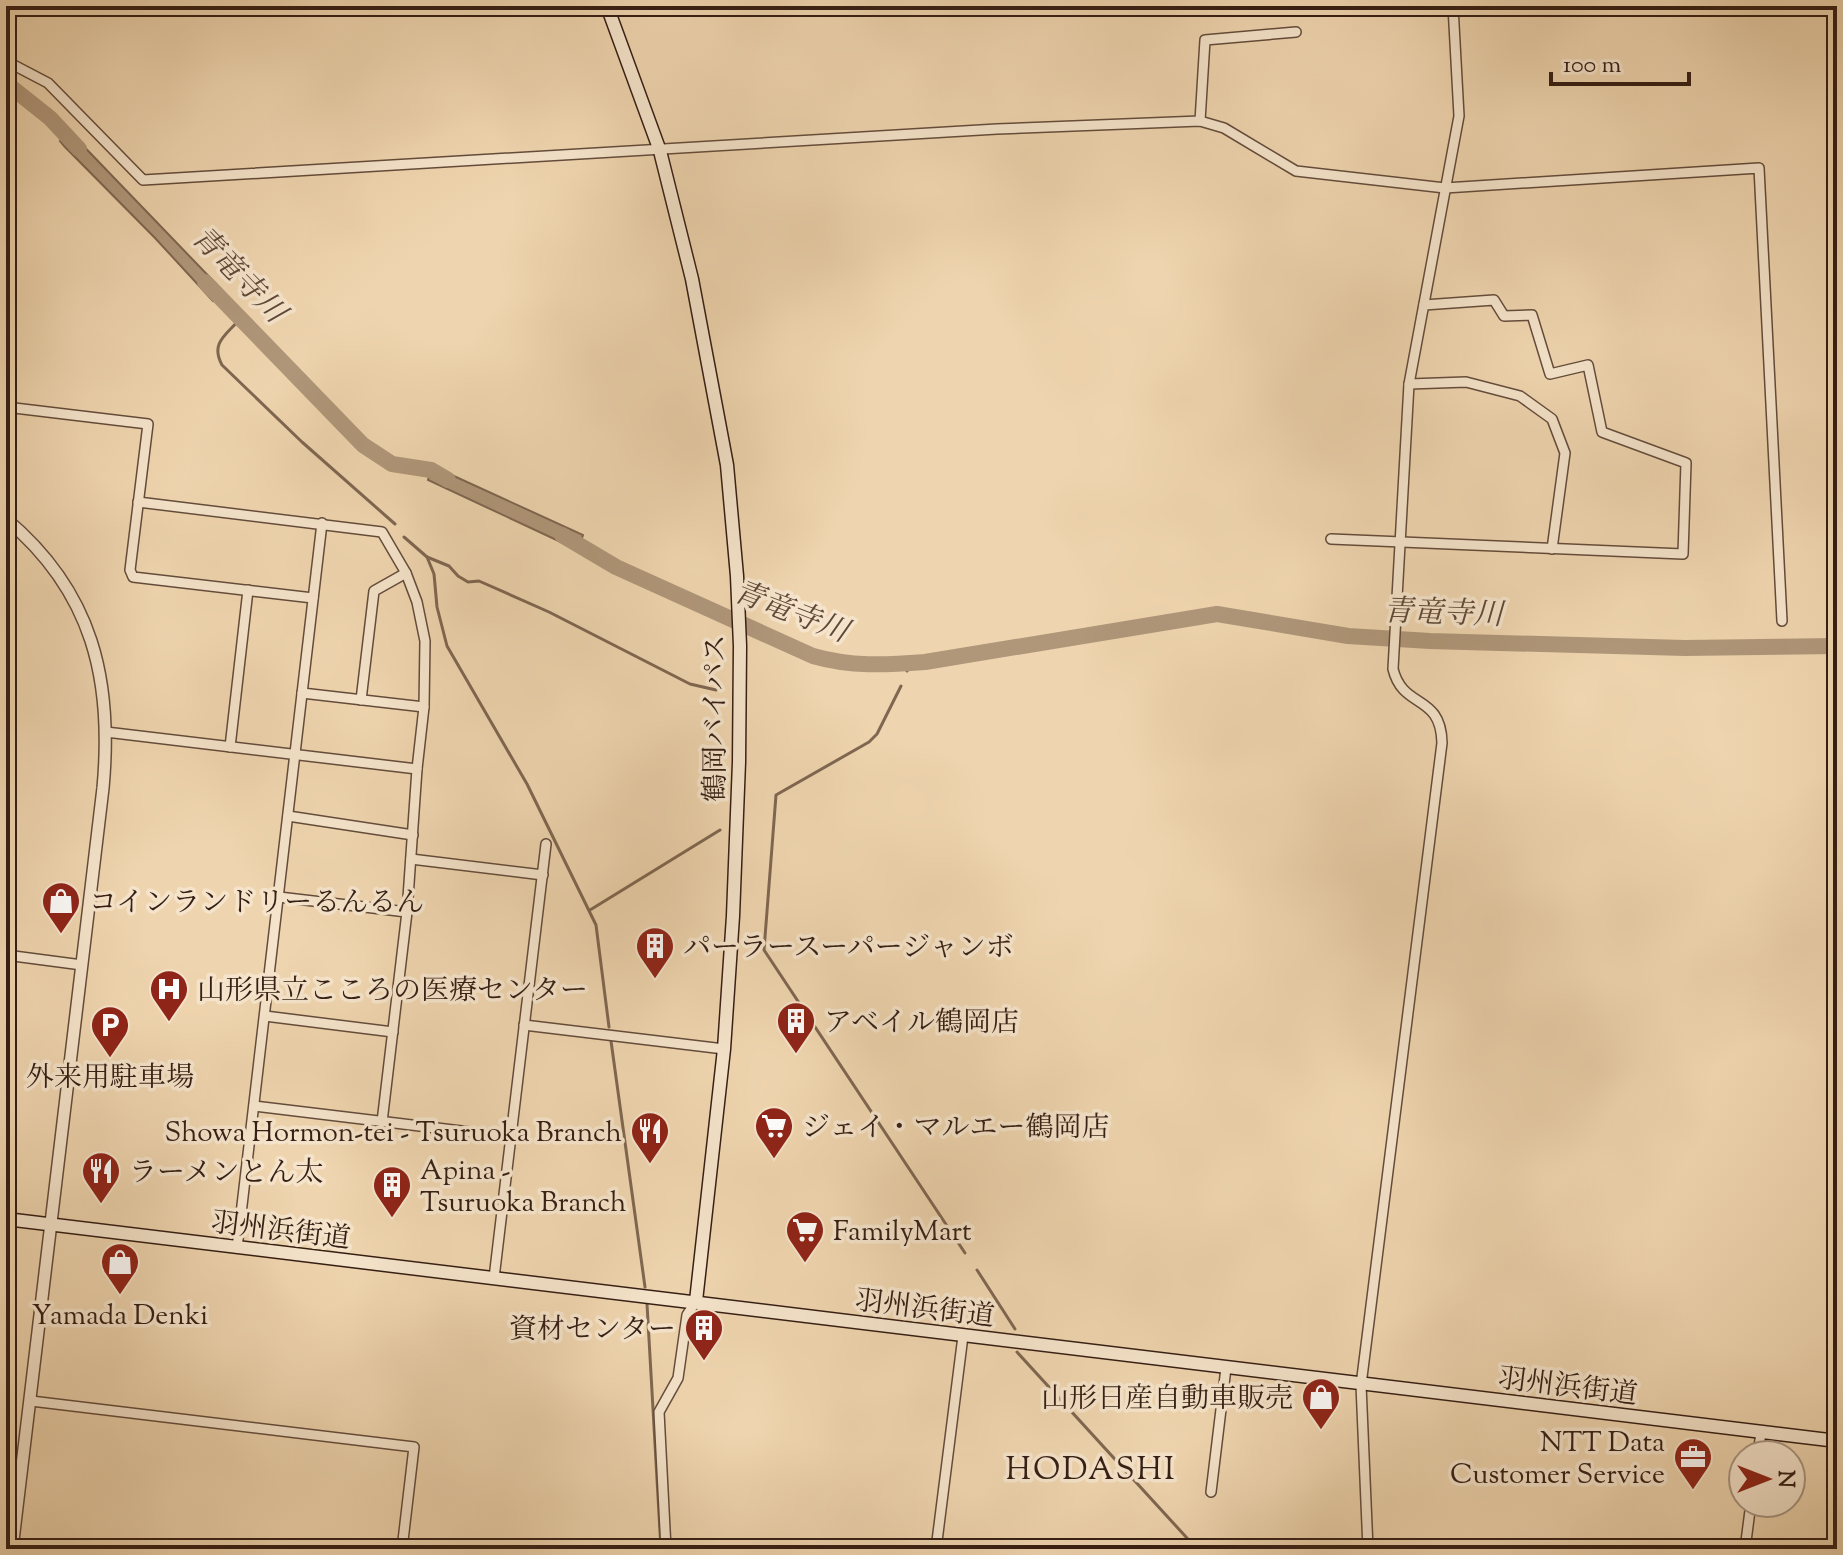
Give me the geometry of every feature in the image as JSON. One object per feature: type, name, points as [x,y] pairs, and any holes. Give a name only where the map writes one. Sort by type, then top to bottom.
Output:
[{"type":"main road","name":"鶴岡バイパス","points":[[607,6],[660,151],[692,279],[727,465],[737,576],[740,646],[736,858],[724,1049],[696,1301]]},
{"type":"main road","name":"羽州浜街道","points":[[6,1219],[1837,1441]]},
{"type":"street","points":[[1368,1549],[1361,1385],[1442,743],[1442,729],[1435,712],[1409,696],[1396,680],[1393,669],[1409,384],[1459,116],[1453,6]]},
{"type":"street","points":[[1200,121],[1205,40],[1296,32]]},
{"type":"street","points":[[6,61],[48,83],[143,180],[997,129],[1200,121],[1224,128],[1296,171],[1445,188],[1759,168],[1782,621]]},
{"type":"street","points":[[1331,539],[1683,554],[1686,463],[1602,432],[1588,365],[1550,374],[1532,315],[1504,316],[1494,300],[1424,305]]},
{"type":"street","points":[[1409,384],[1466,382],[1520,396],[1552,419],[1565,453],[1552,549]]},
{"type":"street","points":[[6,407],[148,424],[130,570],[133,577],[313,598]]},
{"type":"street","points":[[138,502],[382,532],[406,573],[417,602],[425,641],[424,707],[407,912],[382,1122]]},
{"type":"street","points":[[6,519],[47,562],[77,608],[100,670],[106,732],[103,788],[31,1401],[12,1512],[12,1549]]},
{"type":"street","points":[[237,1248],[322,523]]},
{"type":"street","points":[[361,700],[374,591],[406,573]]},
{"type":"street","points":[[230,747],[248,590]]},
{"type":"street","points":[[302,693],[424,707]]},
{"type":"street","points":[[106,732],[417,769]]},
{"type":"street","points":[[288,816],[413,835]]},
{"type":"street","points":[[494,1278],[546,844]]},
{"type":"street","points":[[411,859],[543,875]]},
{"type":"street","points":[[279,897],[407,912]]},
{"type":"street","points":[[6,955],[82,965]]},
{"type":"street","points":[[265,1016],[393,1032]]},
{"type":"street","points":[[524,1025],[724,1049]]},
{"type":"street","points":[[254,1106],[511,1137]]},
{"type":"street","points":[[666,1549],[659,1412],[678,1378],[687,1315],[696,1301]]},
{"type":"street","points":[[936,1549],[963,1336]]},
{"type":"street","points":[[1211,1492],[1226,1368]]},
{"type":"street","points":[[31,1401],[414,1447],[402,1549]]},
{"type":"street","points":[[1760,1439],[1761,1432]]},
{"type":"street","points":[[1745,1549],[1749,1519]]},
{"type":"shaded area","points":[[70,132],[223,291],[213,301],[65,147],[60,141]]},
{"type":"shaded area","points":[[432,466],[583,535],[578,550],[428,480]]},
{"type":"waterway","name":"青竜寺川","points":[[6,83],[50,118],[79,149]]},
{"type":"waterway","name":"青竜寺川","points":[[205,282],[363,445],[392,464],[431,470],[448,480]]},
{"type":"waterway","points":[[240,319],[219,345],[222,365],[302,442],[395,524]]},
{"type":"waterway","name":"青竜寺川","points":[[562,535],[616,567],[813,656],[855,664],[925,662],[1217,614],[1348,636],[1430,641],[1685,648],[1837,646]]},
{"type":"waterway","points":[[404,537],[427,557],[449,566],[468,582],[479,581],[549,612],[690,684],[716,690]]},
{"type":"waterway","points":[[427,557],[434,574],[437,607],[447,646],[527,784],[596,925],[609,1027]]},
{"type":"waterway","name":"青竜寺川","points":[[907,671],[911,663]]},
{"type":"waterway","points":[[901,686],[877,734],[869,742],[776,795],[764,950],[965,1253]]},
{"type":"waterway","points":[[590,910],[720,830]]},
{"type":"waterway","points":[[611,1041],[645,1287]]},
{"type":"waterway","points":[[977,1270],[1015,1329]]},
{"type":"waterway","points":[[647,1304],[661,1549]]},
{"type":"waterway","points":[[1017,1352],[1197,1549]]},
{"type":"place","name":"コインランドリーるんるん","points":[[61,935]]},
{"type":"place","name":"パーラースーパージャンボ","points":[[655,980]]},
{"type":"place","name":"山形県立こころの医療センター","points":[[169,1023]]},
{"type":"place","name":"アベイル鶴岡店","points":[[796,1055]]},
{"type":"place","name":"外来用駐車場","points":[[110,1059]]},
{"type":"place","name":"ジェイ・マルエー鶴岡店","points":[[774,1160]]},
{"type":"place","name":"Showa Hormon-tei - Tsuruoka Branch","points":[[650,1165]]},
{"type":"place","name":"ラーメンとん太","points":[[101,1205]]},
{"type":"place","name":"Apina - Tsuruoka Branch","points":[[392,1219]]},
{"type":"place","name":"FamilyMart","points":[[805,1264]]},
{"type":"place","name":"Yamada Denki","points":[[120,1296]]},
{"type":"place","name":"資材センター","points":[[704,1362]]},
{"type":"place","name":"山形日産自動車販売","points":[[1321,1431]]},
{"type":"place","name":"NTT Data Customer Service","points":[[1693,1491]]},
{"type":"district","name":"HODASHI","points":[[1091,1468]]}]
